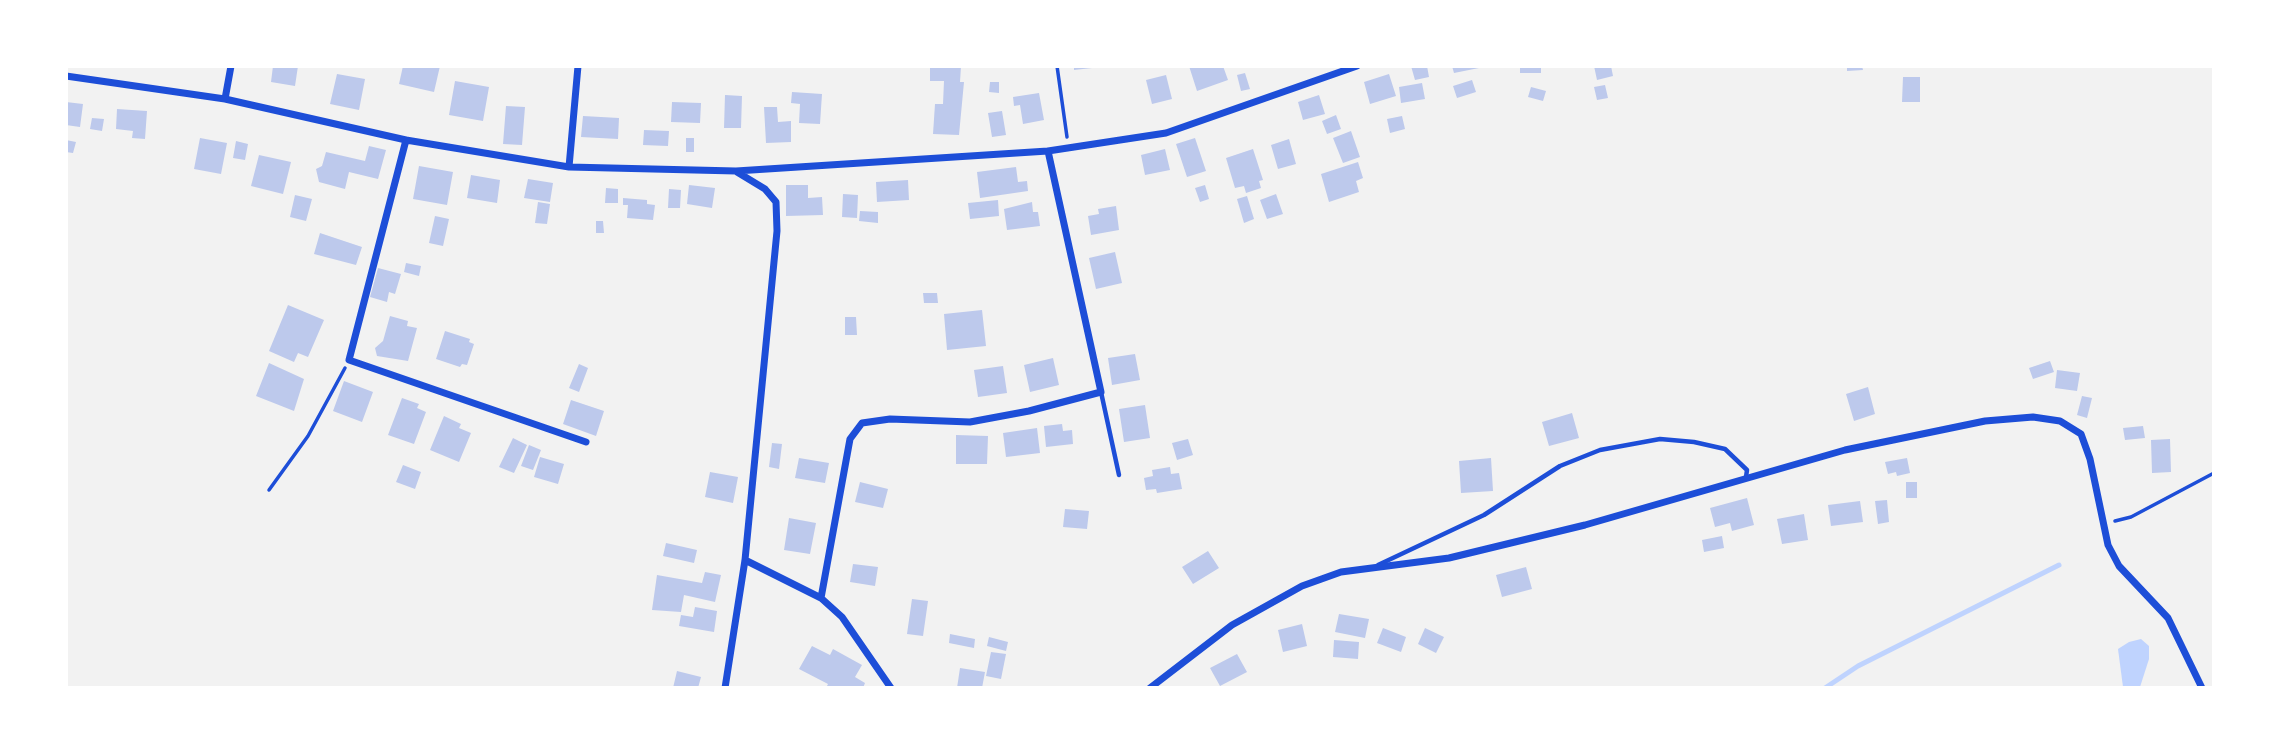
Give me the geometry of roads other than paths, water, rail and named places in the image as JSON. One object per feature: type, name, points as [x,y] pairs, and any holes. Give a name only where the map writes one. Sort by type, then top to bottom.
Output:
[{"type":"street","points":[[225,99],[231,66]]},
{"type":"street","points":[[569,167],[578,66]]},
{"type":"street","points":[[66,76],[225,99],[406,140],[569,167],[736,171],[1048,151],[1166,133],[1357,66]]},
{"type":"street","points":[[406,140],[349,360],[586,442]]},
{"type":"street","points":[[821,598],[850,439],[862,423],[890,419],[970,422],[1029,411],[1101,392],[1048,151]]},
{"type":"street","points":[[725,688],[746,560],[776,212],[776,202],[765,189],[736,171]]},
{"type":"street","points":[[1150,688],[1232,625],[1290,593],[1341,572],[1448,558],[1535,537],[1845,450],[1985,421],[2033,417],[2060,421],[2081,434],[2090,459],[2108,545],[2119,566],[2168,618],[2202,688]]},
{"type":"street","points":[[746,560],[821,598],[842,617],[891,688]]},
{"type":"lane","points":[[1101,392],[1119,475]]},
{"type":"lane","points":[[1373,568],[1484,515],[1560,466],[1600,450],[1660,439],[1695,442],[1725,449],[1747,470],[1746,477]]},
{"type":"water","points":[[2141,639],[2149,646],[2149,659],[2140,687],[2123,687],[2118,649]]},
{"type":"waterway","points":[[1825,688],[1858,666],[2059,565]]}]
